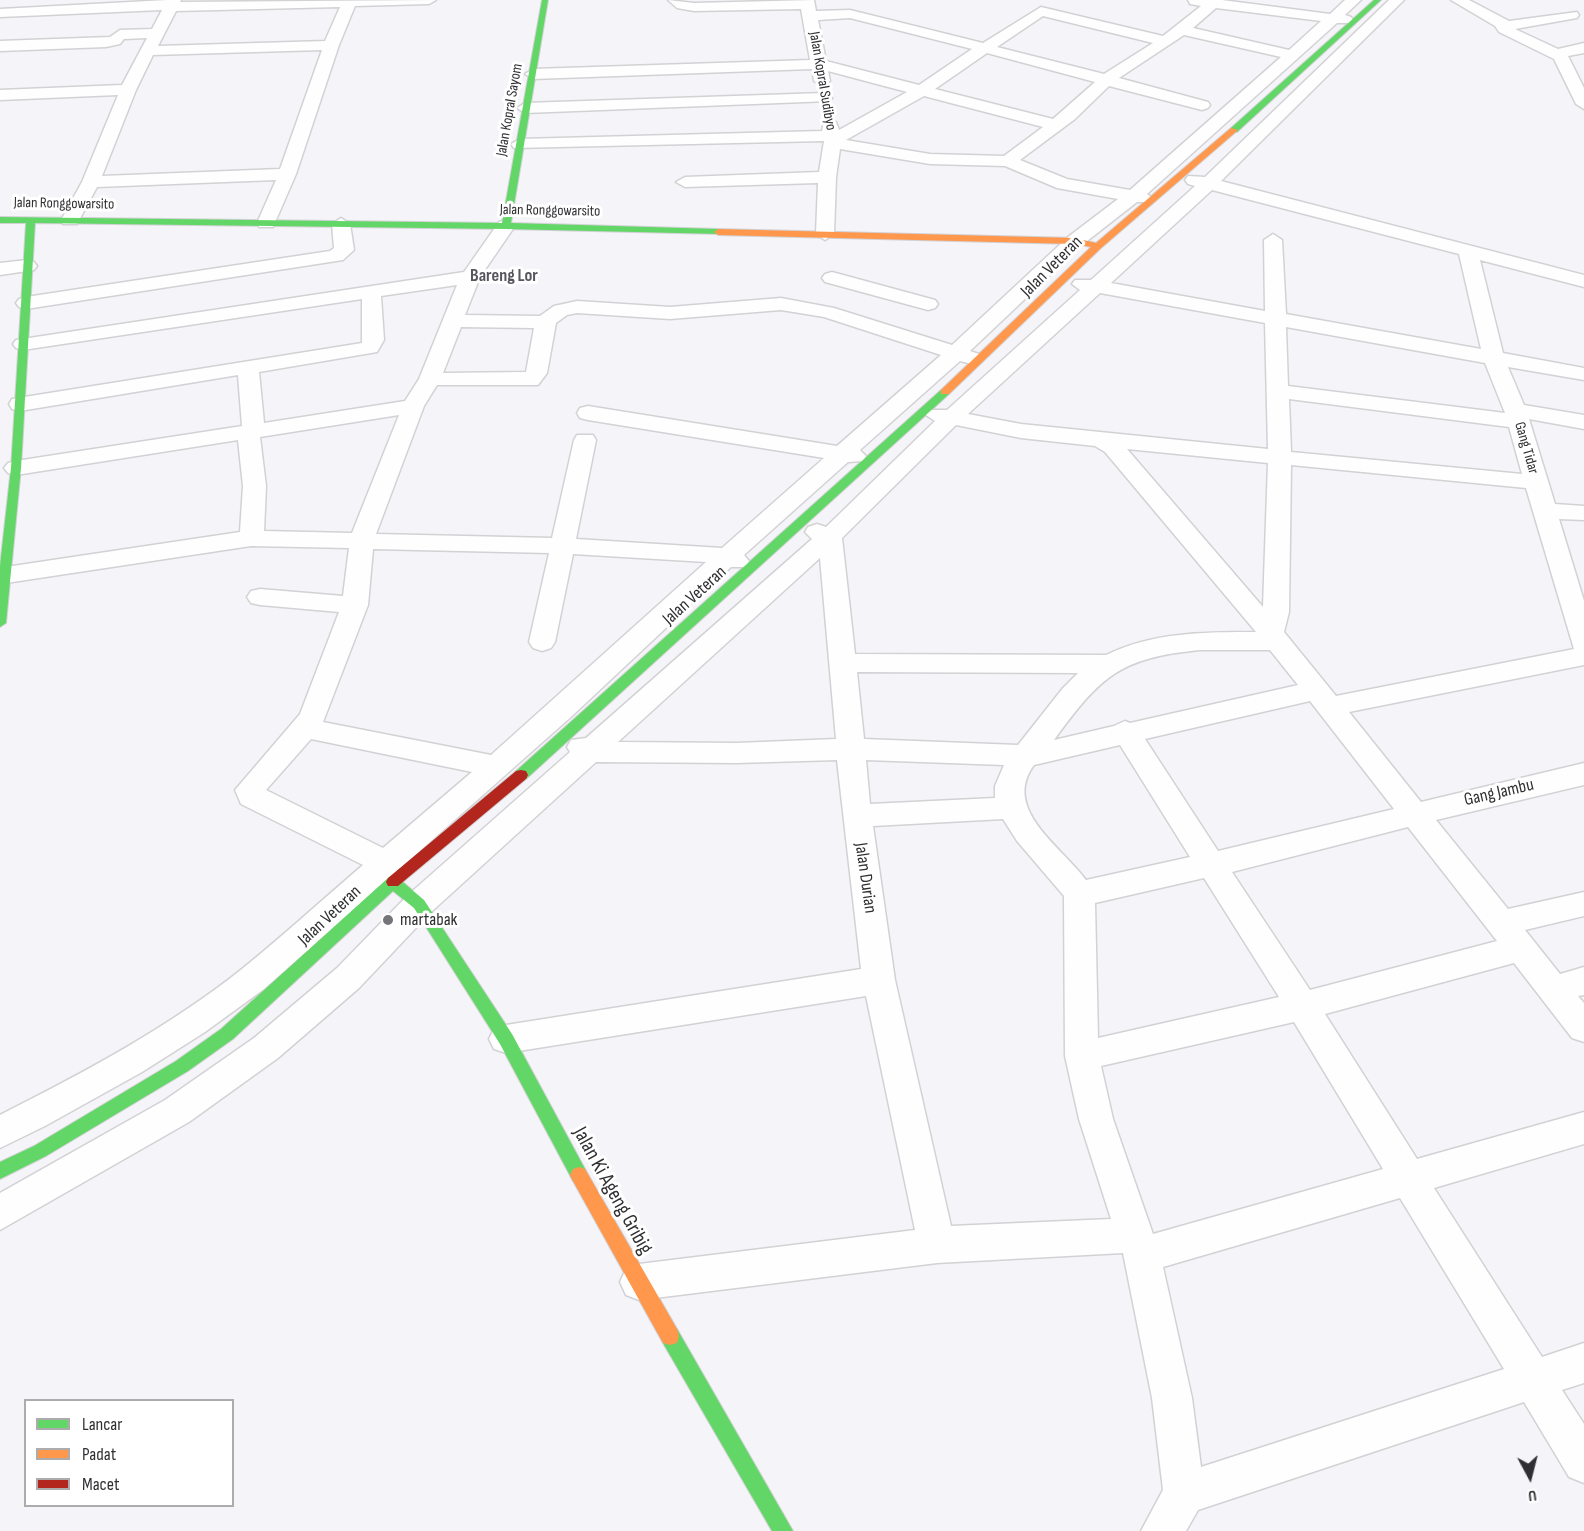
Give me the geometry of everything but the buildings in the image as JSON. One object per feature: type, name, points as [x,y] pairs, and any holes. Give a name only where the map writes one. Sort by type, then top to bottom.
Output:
[{"type":"street","points":[[0,13],[177,4],[429,0]]},
{"type":"street","name":"Jalan Kopral Sayom","points":[[506,226],[545,0]]},
{"type":"street","points":[[675,0],[682,5],[694,7],[809,7],[850,15],[1260,118]]},
{"type":"street","points":[[1187,0],[1334,17],[1362,23]]},
{"type":"street","points":[[1144,198],[1214,107],[1291,55],[1354,0]]},
{"type":"street","points":[[1362,23],[1378,0]]},
{"type":"street","points":[[0,1132],[147,1051],[222,1002],[389,872],[496,766],[553,733],[728,556],[842,453],[968,357],[1087,243],[1144,198],[1182,177],[1260,118],[1362,23],[1397,0]]},
{"type":"street","points":[[1458,0],[1500,23],[1519,24],[1578,19]]},
{"type":"street","points":[[1554,0],[1578,19]]},
{"type":"street","points":[[266,223],[287,174],[332,45],[350,1]]},
{"type":"street","points":[[1008,161],[1056,125],[1106,80],[1182,30],[1213,3]]},
{"type":"street","points":[[70,220],[91,182],[128,90],[156,33],[177,4]]},
{"type":"street","points":[[833,140],[924,89],[985,48],[1039,6],[1166,41]]},
{"type":"street","name":"Jalan Kopral Sudibyo","points":[[809,7],[833,140],[826,177],[832,300],[826,312]]},
{"type":"street","points":[[1500,23],[1504,29],[1560,56],[1584,104]]},
{"type":"street","points":[[0,46],[116,41],[122,26],[103,26]]},
{"type":"street","points":[[1182,30],[1291,55]]},
{"type":"street","points":[[120,35],[156,33]]},
{"type":"street","points":[[148,51],[332,45]]},
{"type":"street","points":[[1560,56],[1561,52],[1584,48]]},
{"type":"street","points":[[533,74],[819,64],[924,89],[1056,125]]},
{"type":"street","points":[[0,95],[128,90]]},
{"type":"street","points":[[525,108],[824,98]]},
{"type":"street","points":[[0,1213],[177,1111],[266,1048],[348,978],[419,904],[830,536],[951,418],[1208,184],[1260,118]]},
{"type":"street","points":[[520,144],[833,140],[930,159],[1008,161],[1062,184],[1144,198]]},
{"type":"street","points":[[91,182],[287,174]]},
{"type":"street","points":[[685,182],[826,177]]},
{"type":"street","points":[[1182,177],[1584,281]]},
{"type":"street","name":"Jalan Ronggowarsito","points":[[0,220],[506,226],[1087,243]]},
{"type":"street","points":[[0,622],[6,575],[10,465],[20,404],[31,220]]},
{"type":"street","points":[[26,303],[336,256],[344,250],[341,224]]},
{"type":"street","points":[[389,872],[250,796],[249,790],[305,728],[335,662],[355,604],[362,539],[413,406],[430,379],[470,277],[506,226]]},
{"type":"street","points":[[1273,240],[1280,457],[1274,637]]},
{"type":"street","name":"Jalan Veteran","points":[[0,1171],[40,1151],[182,1066],[227,1034],[389,872],[553,733],[753,569],[800,526],[923,412],[968,357],[1065,279],[1087,243]]},
{"type":"street","name":"Gang Tidar","points":[[1468,252],[1494,358],[1516,415],[1584,644]]},
{"type":"street","points":[[0,269],[27,266]]},
{"type":"street","points":[[1558,274],[1584,290]]},
{"type":"street","points":[[0,340],[24,340],[470,277]]},
{"type":"street","points":[[832,278],[928,304]]},
{"type":"street","points":[[1065,279],[1275,320],[1584,374]]},
{"type":"street","points":[[20,404],[370,348],[374,340],[371,291]]},
{"type":"street","points":[[453,321],[546,321],[561,310],[577,307],[670,313],[782,304],[826,312],[968,357]]},
{"type":"street","points":[[430,379],[530,380],[536,373],[546,321]]},
{"type":"street","points":[[248,367],[257,512],[251,538]]},
{"type":"street","points":[[1279,391],[1584,422]]},
{"type":"street","points":[[10,465],[251,433],[413,406]]},
{"type":"street","points":[[923,412],[1021,431],[1536,482]]},
{"type":"street","points":[[588,413],[872,459]]},
{"type":"street","points":[[542,642],[585,440]]},
{"type":"street","points":[[1100,440],[1113,447],[1134,468],[1274,637],[1584,1028]]},
{"type":"street","points":[[1545,511],[1584,513]]},
{"type":"street","points":[[800,526],[830,536]]},
{"type":"street","name":"Jalan Durian","points":[[830,536],[857,816],[879,980],[938,1245]]},
{"type":"street","points":[[6,575],[251,538],[362,539],[561,546],[728,556],[753,569]]},
{"type":"street","points":[[260,597],[355,604]]},
{"type":"street","points":[[1162,1531],[1184,1494],[1172,1398],[1139,1245],[1096,1119],[1082,1056],[1079,894],[1071,881],[1028,834],[1012,808],[1009,794],[1015,770],[1083,683],[1108,664],[1168,643],[1274,637]]},
{"type":"street","points":[[553,733],[590,752],[737,753],[852,749],[1027,756],[1125,731],[1584,656]]},
{"type":"street","points":[[843,663],[1108,664]]},
{"type":"street","points":[[305,728],[496,766]]},
{"type":"street","points":[[1125,731],[1302,1006],[1584,1462]]},
{"type":"street","name":"Gang Jambu","points":[[1079,894],[1211,865],[1584,774]]},
{"type":"street","points":[[857,816],[1012,808]]},
{"type":"street","name":"Jalan Ki Ageng Gribig","points":[[389,872],[419,904],[506,1039],[566,1153],[783,1531]]},
{"type":"street","points":[[1502,923],[1584,904]]},
{"type":"street","points":[[1082,1056],[1302,1006],[1522,948]]},
{"type":"street","points":[[506,1039],[879,980]]},
{"type":"street","points":[[1553,989],[1584,981]]},
{"type":"street","points":[[639,1282],[938,1245],[1139,1245],[1408,1178],[1584,1128]]},
{"type":"street","points":[[1184,1494],[1584,1363]]},
{"type":"traffic: fast","points":[[506,226],[545,0]]},
{"type":"traffic: fast","points":[[1234,130],[1378,0]]},
{"type":"traffic: fast","points":[[0,220],[506,226],[718,232]]},
{"type":"traffic: fast","points":[[0,623],[16,468],[31,220]]},
{"type":"traffic: fast","points":[[521,775],[945,392]]},
{"type":"traffic: fast","points":[[0,1171],[40,1151],[182,1066],[227,1034],[393,882],[419,904],[506,1039],[579,1175]]},
{"type":"traffic: fast","points":[[670,1336],[783,1531]]},
{"type":"traffic: slow","points":[[945,392],[1098,246],[1234,130]]},
{"type":"traffic: slow","points":[[718,232],[1075,241],[1098,246]]},
{"type":"traffic: slow","points":[[579,1175],[670,1336]]},
{"type":"traffic: jam","points":[[393,882],[521,775]]},
{"type":"place","name":"martabak","points":[[388,920]]},
{"type":"district","name":"Bareng Lor","points":[[504,276]]}]
